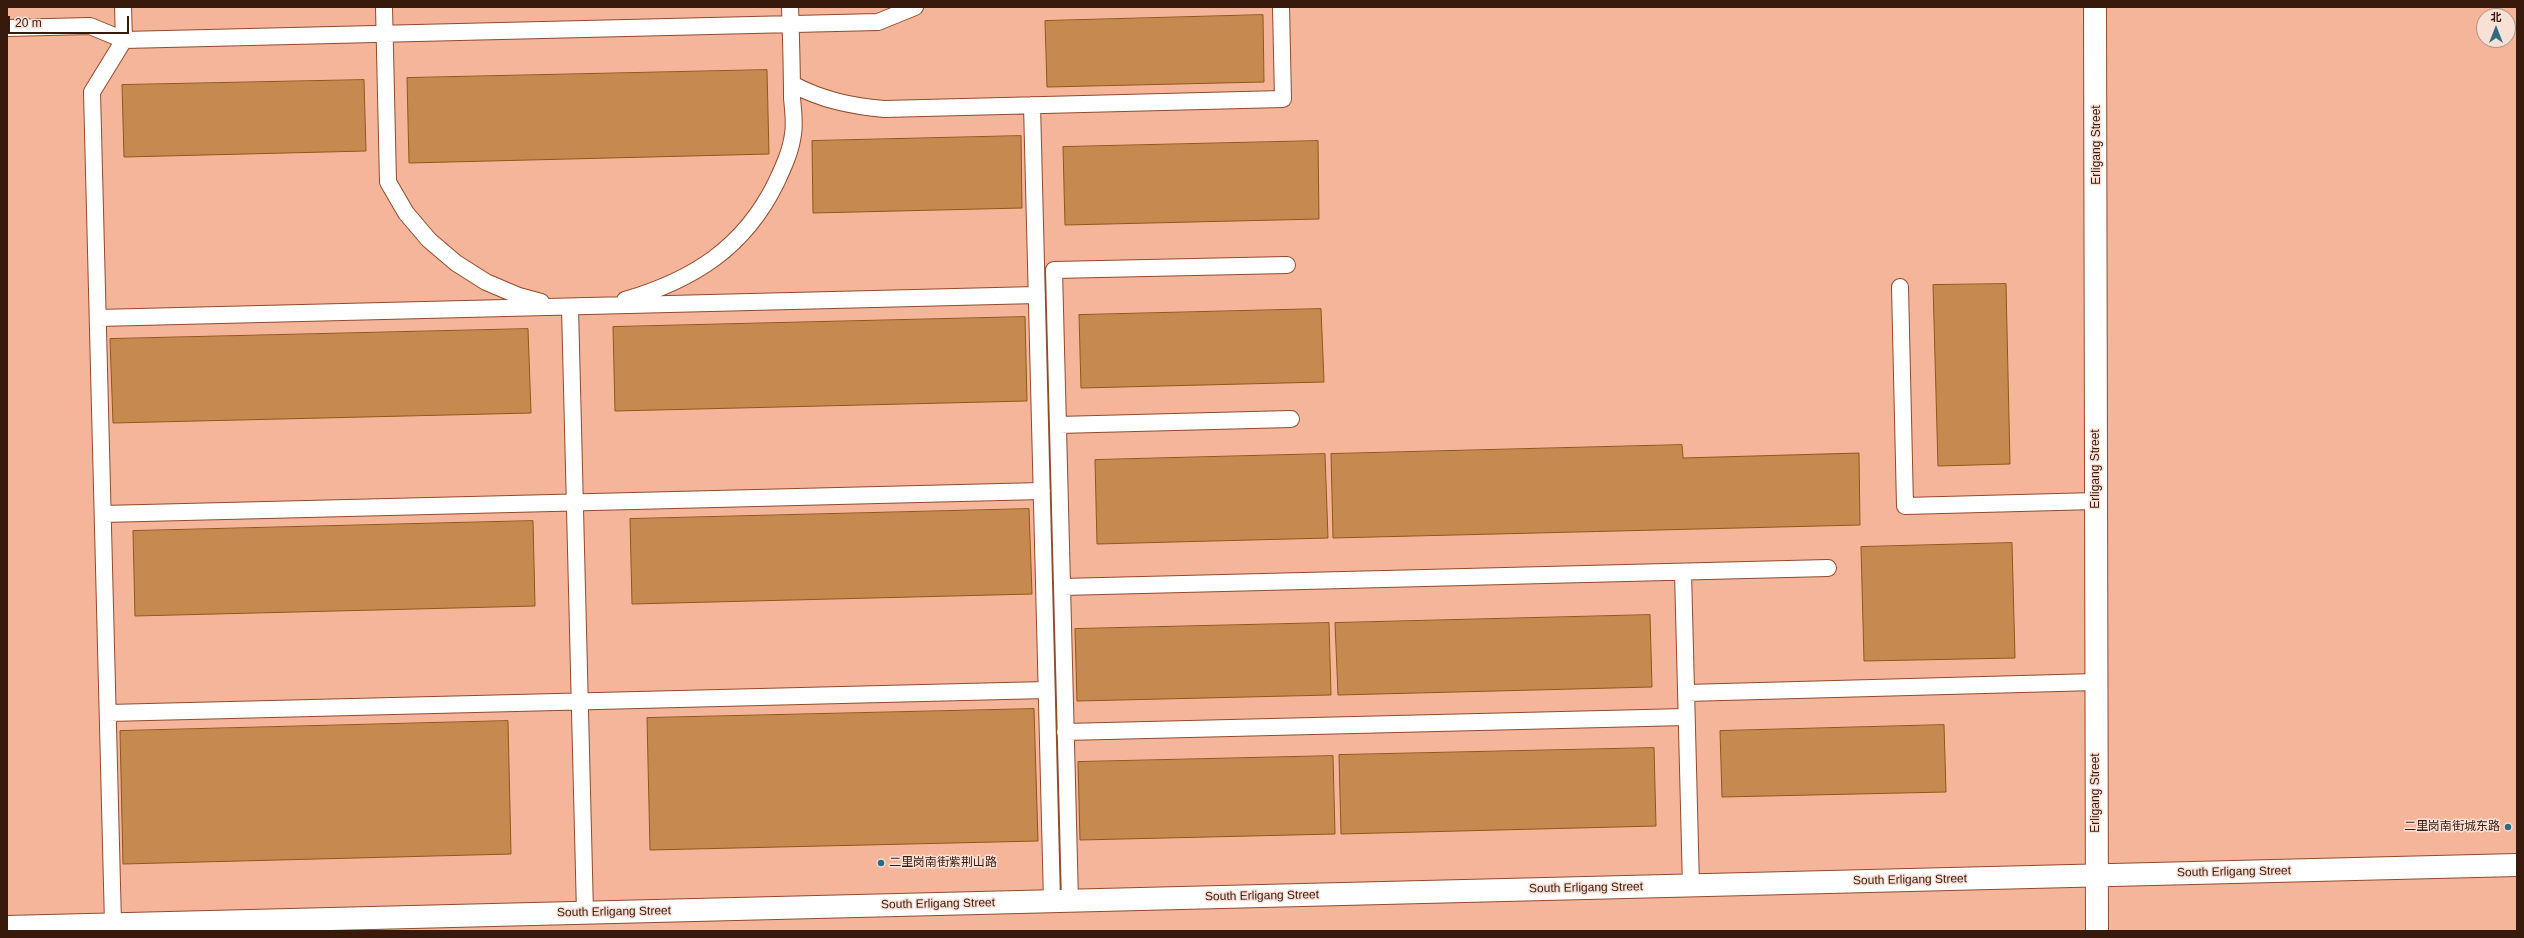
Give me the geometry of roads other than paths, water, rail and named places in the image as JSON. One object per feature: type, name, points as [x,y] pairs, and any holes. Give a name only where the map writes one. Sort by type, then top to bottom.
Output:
[{"type":"street","name":"Erligang Street","points":[[2095,7],[2097,931]]},
{"type":"street","name":"South Erligang Street","points":[[7,927],[2517,865]]},
{"type":"lane","points":[[113,924],[92,92],[124,40],[124,7]]},
{"type":"lane","points":[[384,7],[388,182],[406,212],[429,240],[456,263],[486,282],[519,296],[553,305],[570,306],[625,300],[659,290],[691,274],[721,254],[746,229],[767,200],[783,169],[793,135],[790,7]]},
{"type":"lane","points":[[7,28],[90,26],[124,40],[385,34],[878,22],[915,7]]},
{"type":"lane","points":[[792,84],[813,95],[859,107],[884,109],[1283,99],[1281,7]]},
{"type":"lane","points":[[1032,105],[1046,690],[1061,901]]},
{"type":"lane","points":[[1061,901],[1065,732],[1054,270],[1287,265]]},
{"type":"lane","points":[[1900,287],[1905,506],[2096,501]]},
{"type":"lane","points":[[98,318],[1037,295]]},
{"type":"lane","points":[[570,306],[585,913]]},
{"type":"lane","points":[[1058,425],[1291,419]]},
{"type":"lane","points":[[103,514],[1042,491]]},
{"type":"lane","points":[[1062,587],[1828,568]]},
{"type":"lane","points":[[1683,572],[1691,886]]},
{"type":"lane","points":[[1686,693],[2096,682]]},
{"type":"lane","points":[[108,713],[1046,690]]},
{"type":"lane","points":[[1065,732],[1686,717]]},
{"type":"place","name":"二里岗南街城东路","points":[[2508,827]]},
{"type":"place","name":"二里岗南街紫荆山路","points":[[881,863]]}]
